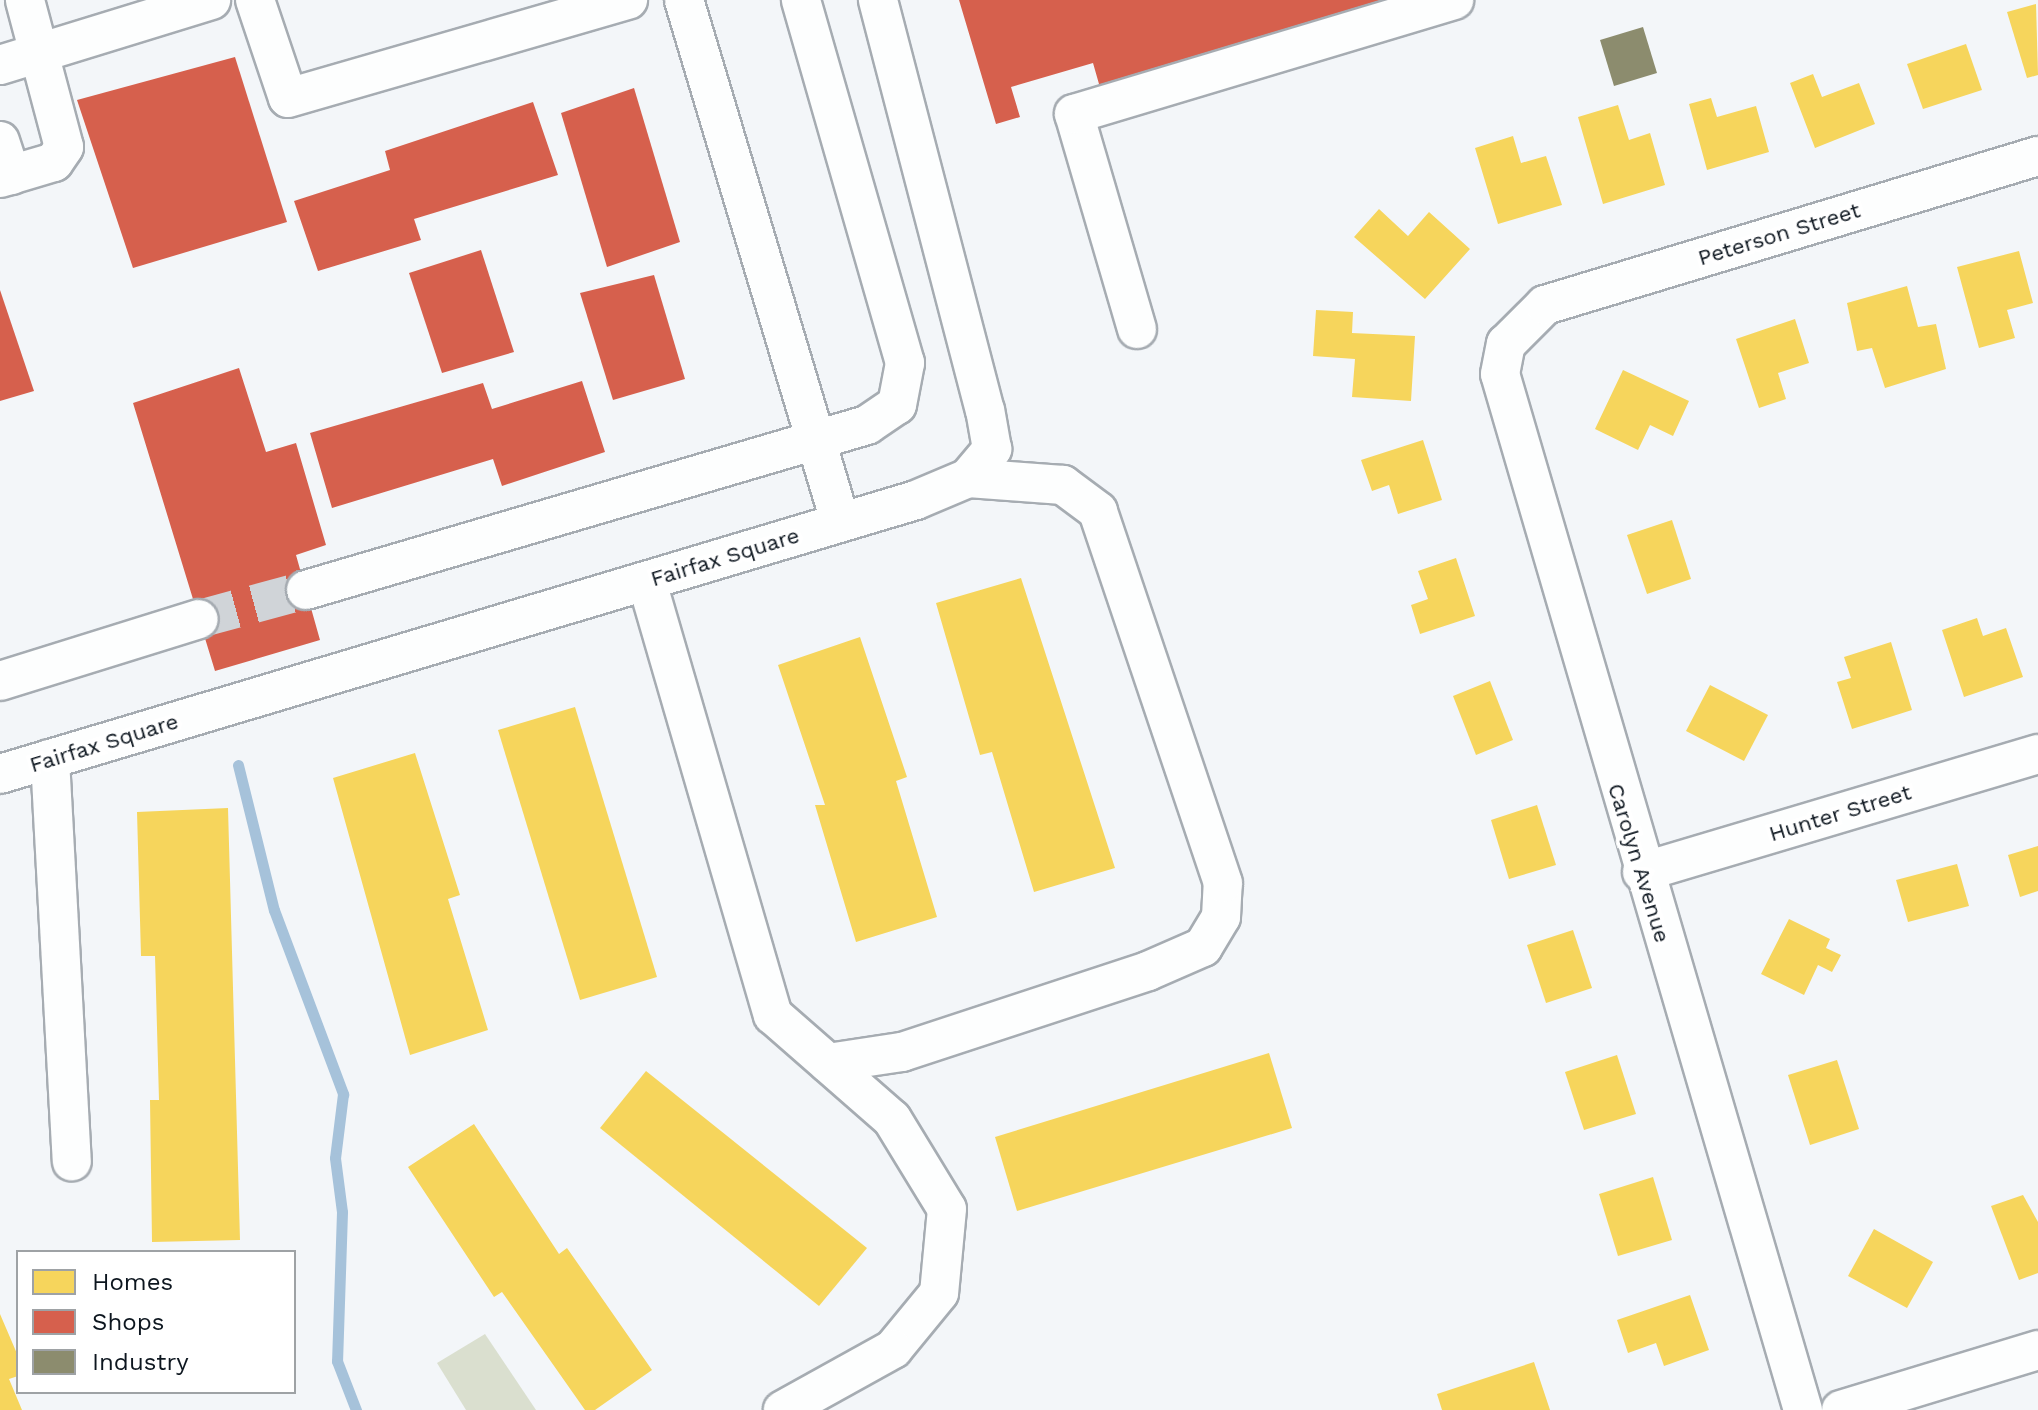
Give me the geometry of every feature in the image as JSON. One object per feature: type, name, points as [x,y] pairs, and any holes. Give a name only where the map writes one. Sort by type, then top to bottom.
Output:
[{"type":"street","points":[[4,165],[54,162],[64,147],[42,53],[25,0]]},
{"type":"street","points":[[0,65],[211,0]]},
{"type":"street","points":[[255,0],[288,98],[628,0]]},
{"type":"street","points":[[684,0],[840,521]]},
{"type":"street","points":[[306,590],[867,425],[897,405],[905,363],[801,0]]},
{"type":"street","points":[[878,0],[985,411],[992,449],[968,478]]},
{"type":"street","points":[[1137,329],[1074,114],[1454,0]]},
{"type":"street","name":"Peterson Street","points":[[1524,319],[1545,305],[2038,156]]},
{"type":"street","name":"Carolyn Avenue","points":[[1524,319],[1506,344],[1501,390],[1803,1410]]},
{"type":"street","points":[[828,1063],[902,1052],[1148,971],[1203,947],[1221,917],[1223,883],[1098,511],[1063,485],[968,478]]},
{"type":"street","name":"Fairfax Square","points":[[0,774],[647,582],[968,478]]},
{"type":"street","points":[[647,582],[773,1015],[892,1119],[947,1209],[939,1293],[893,1349],[783,1410]]},
{"type":"street","points":[[0,681],[199,619]]},
{"type":"street","name":"Hunter Street","points":[[1642,872],[2038,754]]},
{"type":"street","points":[[50,759],[72,1161]]},
{"type":"street","points":[[1841,1410],[2038,1350]]},
{"type":"green space","points":[[485,1334],[536,1410],[466,1410],[437,1363]]},
{"type":"building: Homes","points":[[2036,4],[2038,75],[2027,78],[2007,12]]},
{"type":"building: Homes","points":[[1966,44],[1982,90],[1923,109],[1907,64]]},
{"type":"building: Homes","points":[[1813,74],[1822,97],[1859,83],[1875,124],[1815,148],[1790,83]]},
{"type":"building: Homes","points":[[1711,98],[1717,117],[1756,106],[1769,152],[1707,170],[1689,104]]},
{"type":"building: Homes","points":[[1618,105],[1629,140],[1650,133],[1665,185],[1603,204],[1578,117]]},
{"type":"building: Homes","points":[[1513,136],[1521,163],[1546,156],[1562,205],[1498,224],[1475,148]]},
{"type":"building: Homes","points":[[1379,209],[1408,236],[1429,212],[1470,249],[1425,299],[1354,237]]},
{"type":"building: Homes","points":[[2019,251],[2033,303],[2007,310],[2015,338],[1979,348],[1957,267]]},
{"type":"building: Homes","points":[[1907,286],[1918,327],[1936,324],[1946,369],[1885,388],[1872,348],[1857,351],[1847,303]]},
{"type":"building: Homes","points":[[1316,310],[1353,312],[1352,333],[1415,336],[1411,401],[1352,397],[1355,359],[1313,356]]},
{"type":"building: Homes","points":[[1795,319],[1809,363],[1778,373],[1786,399],[1759,408],[1736,339]]},
{"type":"building: Homes","points":[[1623,370],[1689,401],[1673,436],[1650,425],[1638,450],[1595,429]]},
{"type":"building: Homes","points":[[1423,440],[1442,500],[1398,514],[1389,485],[1372,491],[1361,460]]},
{"type":"building: Homes","points":[[1672,520],[1691,579],[1647,594],[1627,535]]},
{"type":"building: Homes","points":[[1456,558],[1475,616],[1420,634],[1411,605],[1428,599],[1418,571]]},
{"type":"building: Homes","points":[[1021,578],[1115,868],[1034,892],[992,752],[980,755],[936,603]]},
{"type":"building: Homes","points":[[1977,618],[1983,636],[2006,628],[2023,677],[1964,697],[1942,630]]},
{"type":"building: Homes","points":[[860,637],[907,777],[896,781],[937,917],[856,942],[815,805],[825,805],[778,665]]},
{"type":"building: Homes","points":[[1891,642],[1912,710],[1852,729],[1837,682],[1851,678],[1844,657]]},
{"type":"building: Homes","points":[[1490,681],[1513,740],[1476,755],[1453,696]]},
{"type":"building: Homes","points":[[1710,685],[1768,715],[1744,761],[1686,731]]},
{"type":"building: Homes","points":[[575,707],[657,977],[580,1000],[498,730]]},
{"type":"building: Homes","points":[[415,753],[460,895],[448,899],[488,1030],[410,1055],[333,778]]},
{"type":"building: Homes","points":[[1537,805],[1556,865],[1509,879],[1491,820]]},
{"type":"building: Homes","points":[[228,808],[240,1240],[152,1242],[150,1100],[159,1100],[155,956],[141,956],[137,812]]},
{"type":"building: Homes","points":[[2038,846],[2038,891],[2020,897],[2008,855]]},
{"type":"building: Homes","points":[[1957,864],[1969,906],[1908,922],[1896,880]]},
{"type":"building: Homes","points":[[1789,919],[1830,939],[1826,948],[1841,955],[1832,972],[1818,965],[1804,995],[1761,974]]},
{"type":"building: Homes","points":[[1573,930],[1592,988],[1546,1003],[1527,945]]},
{"type":"building: Homes","points":[[1269,1053],[1292,1128],[1017,1211],[995,1137]]},
{"type":"building: Homes","points":[[1617,1055],[1636,1114],[1584,1130],[1565,1072]]},
{"type":"building: Homes","points":[[1837,1060],[1859,1129],[1810,1145],[1788,1075]]},
{"type":"building: Homes","points":[[646,1071],[867,1248],[819,1306],[600,1128]]},
{"type":"building: Homes","points":[[474,1124],[559,1254],[567,1248],[652,1370],[595,1410],[585,1410],[502,1292],[494,1297],[408,1167]]},
{"type":"building: Homes","points":[[1653,1177],[1672,1240],[1618,1256],[1599,1194]]},
{"type":"building: Homes","points":[[2023,1195],[2038,1222],[2038,1273],[2019,1280],[1991,1206]]},
{"type":"building: Homes","points":[[1874,1229],[1933,1262],[1907,1308],[1848,1276]]},
{"type":"building: Homes","points":[[1690,1295],[1709,1350],[1664,1366],[1656,1343],[1628,1353],[1617,1320]]},
{"type":"building: Homes","points":[[0,1314],[16,1351],[16,1377],[9,1379],[22,1410],[0,1410]]},
{"type":"building: Homes","points":[[1534,1362],[1550,1410],[1442,1410],[1437,1394]]},
{"type":"building: Shops","points":[[959,0],[1408,0],[1101,91],[1093,63],[1011,87],[1020,117],[996,124]]},
{"type":"building: Shops","points":[[235,57],[287,222],[133,268],[77,100]]},
{"type":"building: Shops","points":[[634,88],[680,242],[607,267],[561,113]]},
{"type":"building: Shops","points":[[533,102],[558,175],[414,219],[421,240],[318,271],[294,201],[390,170],[385,151]]},
{"type":"building: Shops","points":[[481,250],[514,352],[442,373],[409,273]]},
{"type":"building: Shops","points":[[654,275],[685,379],[613,400],[580,293]]},
{"type":"building: Shops","points":[[0,290],[34,391],[0,401]]},
{"type":"building: Shops","points":[[239,368],[266,452],[296,443],[326,545],[296,555],[320,640],[215,671],[133,403]]},
{"type":"building: Shops","points":[[582,381],[605,452],[502,486],[493,459],[332,508],[310,433],[483,383],[492,409]]},
{"type":"building: Industry","points":[[1643,27],[1657,73],[1614,86],[1600,40]]},
{"type":"waterway","points":[[238,765],[274,910],[343,1094],[335,1158],[342,1212],[337,1361],[356,1410]]},
{"type":"tunnel","points":[[199,619],[306,590]]}]
